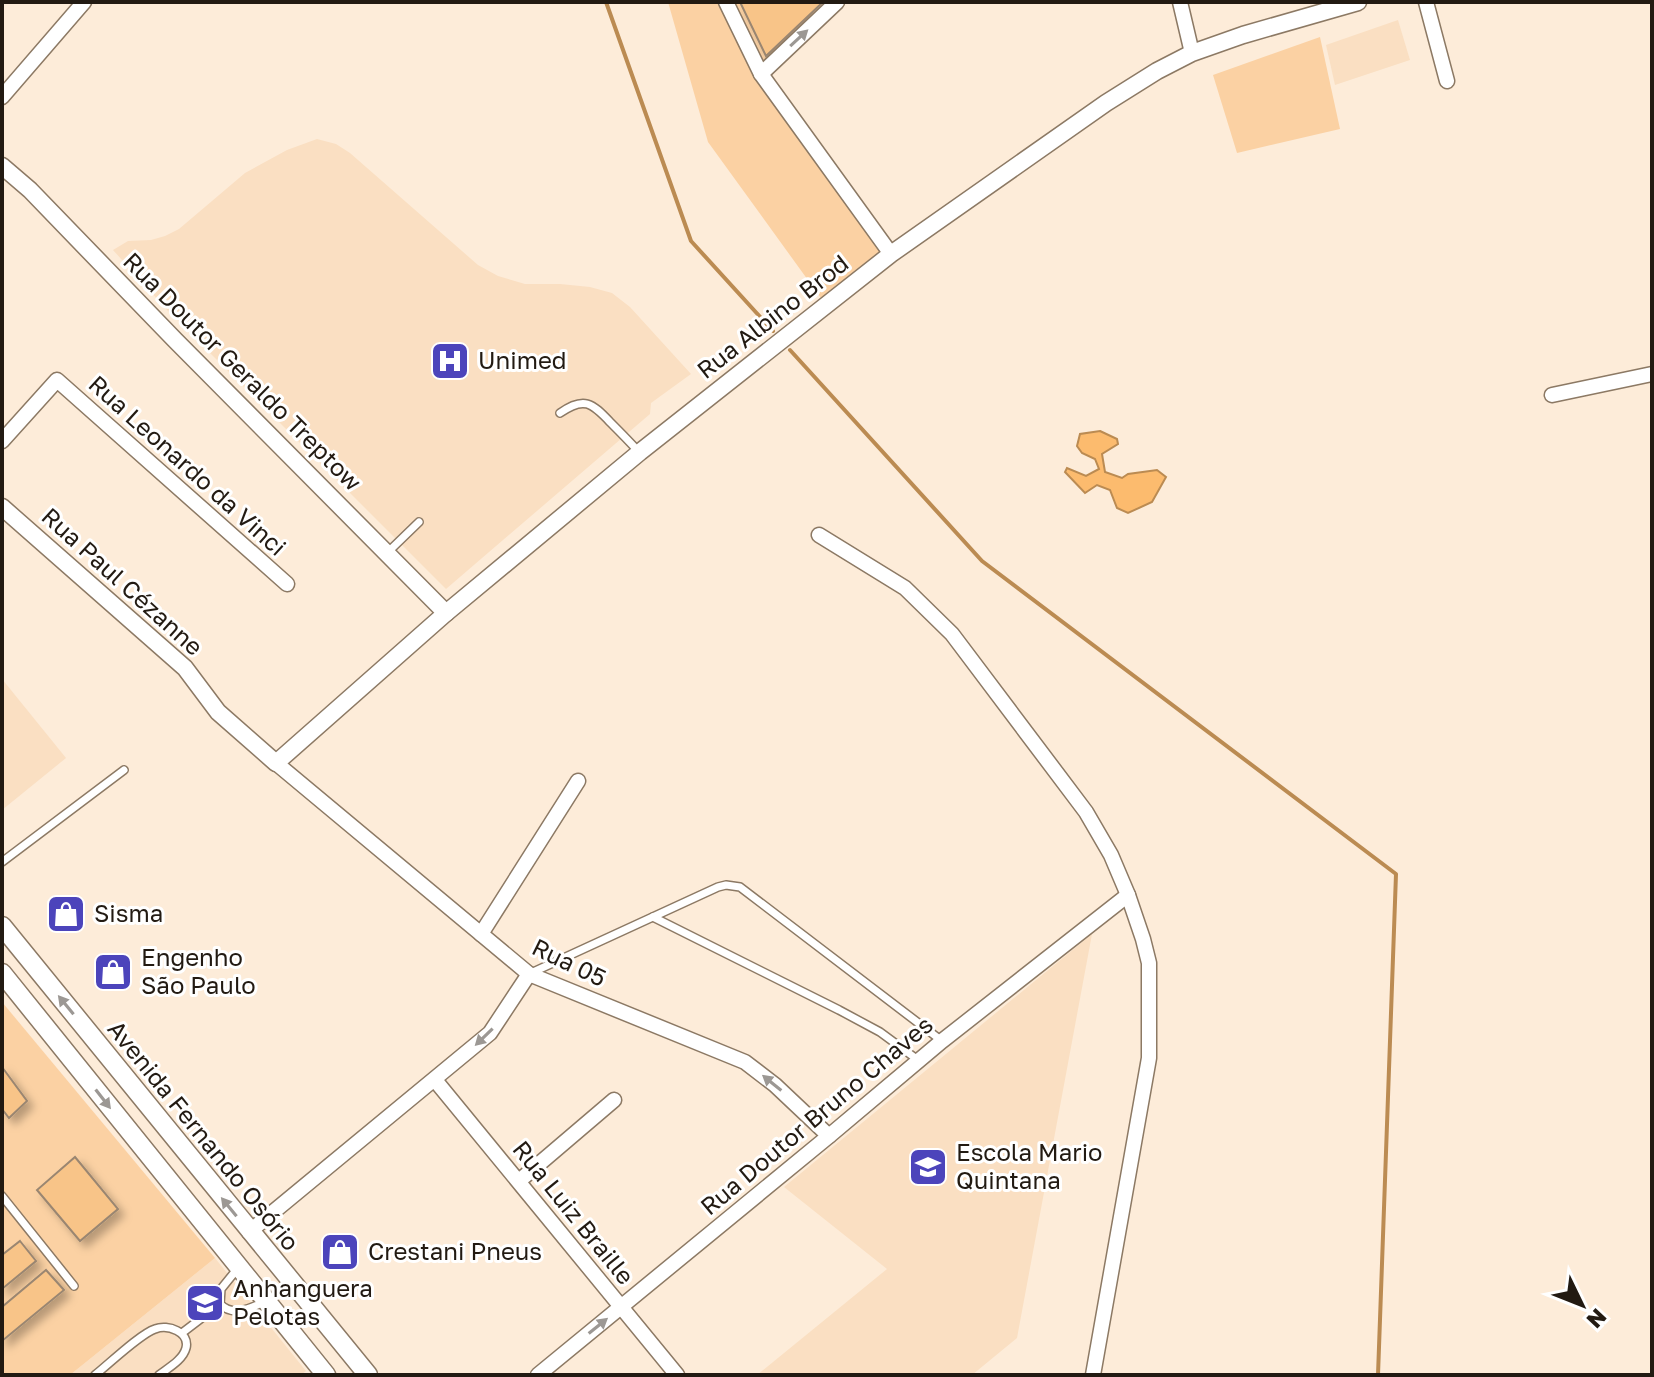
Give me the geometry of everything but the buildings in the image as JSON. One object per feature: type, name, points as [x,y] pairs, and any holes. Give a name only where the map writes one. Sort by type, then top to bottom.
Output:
[{"type":"main road","name":"Avenida Fernando Osório","points":[[2,926],[368,1375]]},
{"type":"main road","points":[[4,980],[326,1375]]},
{"type":"street","points":[[2,97],[84,2]]},
{"type":"street","points":[[726,2],[761,74],[891,254]]},
{"type":"street","points":[[761,74],[837,2]]},
{"type":"street","points":[[1180,2],[1192,53]]},
{"type":"street","name":"Rua Albino Brod","points":[[276,763],[446,613],[640,452],[891,254],[1106,103],[1192,53],[1358,2]]},
{"type":"street","points":[[1426,2],[1447,81]]},
{"type":"street","name":"Rua Doutor Geraldo Treptow","points":[[2,166],[30,190],[446,613]]},
{"type":"street","points":[[1552,395],[1652,374]]},
{"type":"street","name":"Rua Leonardo da Vinci","points":[[2,441],[57,380],[287,584]]},
{"type":"street","name":"Rua Paul Cézanne","points":[[2,507],[185,668],[218,712],[276,763]]},
{"type":"street","points":[[819,535],[905,588],[952,634],[1086,812],[1111,855],[1128,895],[1149,963],[1149,1058],[1093,1375]]},
{"type":"street","name":"Rua 05","points":[[276,763],[529,974],[745,1062],[775,1085],[829,1136]]},
{"type":"street","points":[[481,934],[578,781]]},
{"type":"street","name":"Rua Doutor Bruno Chaves","points":[[538,1375],[918,1060],[1128,895]]},
{"type":"street","points":[[249,1232],[490,1033],[529,974]]},
{"type":"street","name":"Rua Luiz Braille","points":[[435,1080],[677,1375]]},
{"type":"street","points":[[519,1181],[614,1100]]},
{"type":"lane","points":[[560,413],[569,406],[581,403],[594,405],[640,452]]},
{"type":"lane","points":[[387,554],[419,522]]},
{"type":"lane","points":[[2,862],[124,770]]},
{"type":"lane","points":[[529,974],[718,887],[740,887],[942,1041]]},
{"type":"lane","points":[[653,917],[880,1032],[918,1060]]},
{"type":"lane","points":[[2,1196],[74,1286]]},
{"type":"lane","points":[[238,1268],[221,1289],[220,1304],[233,1312],[265,1301]]},
{"type":"lane","points":[[182,1333],[220,1304]]},
{"type":"lane","points":[[95,1375],[155,1329],[167,1328],[182,1333],[186,1340],[183,1353],[159,1375]]},
{"type":"shaded area","points":[[668,2],[837,2],[761,74],[891,254],[826,305],[708,142]]},
{"type":"shaded area","points":[[1398,20],[1410,60],[1335,85],[1326,45]]},
{"type":"shaded area","points":[[1320,37],[1340,129],[1237,153],[1213,75]]},
{"type":"shaded area","name":"Unimed","points":[[317,139],[336,144],[350,153],[478,265],[498,276],[525,284],[590,287],[612,293],[630,307],[691,374],[651,403],[650,414],[446,589],[168,311],[113,250],[128,241],[151,240],[179,229],[245,173],[287,150]]},
{"type":"shaded area","points":[[1100,431],[1117,439],[1118,444],[1102,454],[1105,472],[1122,478],[1128,474],[1157,470],[1166,477],[1152,502],[1128,513],[1117,508],[1110,490],[1097,485],[1085,493],[1065,472],[1067,468],[1086,476],[1099,469],[1095,459],[1082,453],[1077,446],[1080,434]]},
{"type":"shaded area","points":[[2,679],[66,758],[2,810]]},
{"type":"shaded area","name":"Escola Mario Quintana","points":[[1092,934],[1017,1338],[972,1375],[757,1375],[887,1269],[784,1187]]},
{"type":"shaded area","points":[[2,1002],[215,1258],[70,1375],[2,1375]]},
{"type":"shaded area","name":"Anhanguera Pelotas","points":[[215,1258],[306,1371],[301,1375],[70,1375]]},
{"type":"waterway","points":[[606,2],[691,241],[773,331]]},
{"type":"waterway","points":[[790,350],[982,561],[1396,874],[1378,1375]]},
{"type":"place","name":"Unimed","points":[[450,361]]},
{"type":"place","name":"Sisma","points":[[66,914]]},
{"type":"place","name":"Engenho São Paulo","points":[[113,972]]},
{"type":"place","name":"Escola Mario Quintana","points":[[928,1167]]},
{"type":"place","name":"Crestani Pneus","points":[[340,1252]]},
{"type":"place","name":"Anhanguera Pelotas","points":[[205,1303]]}]
